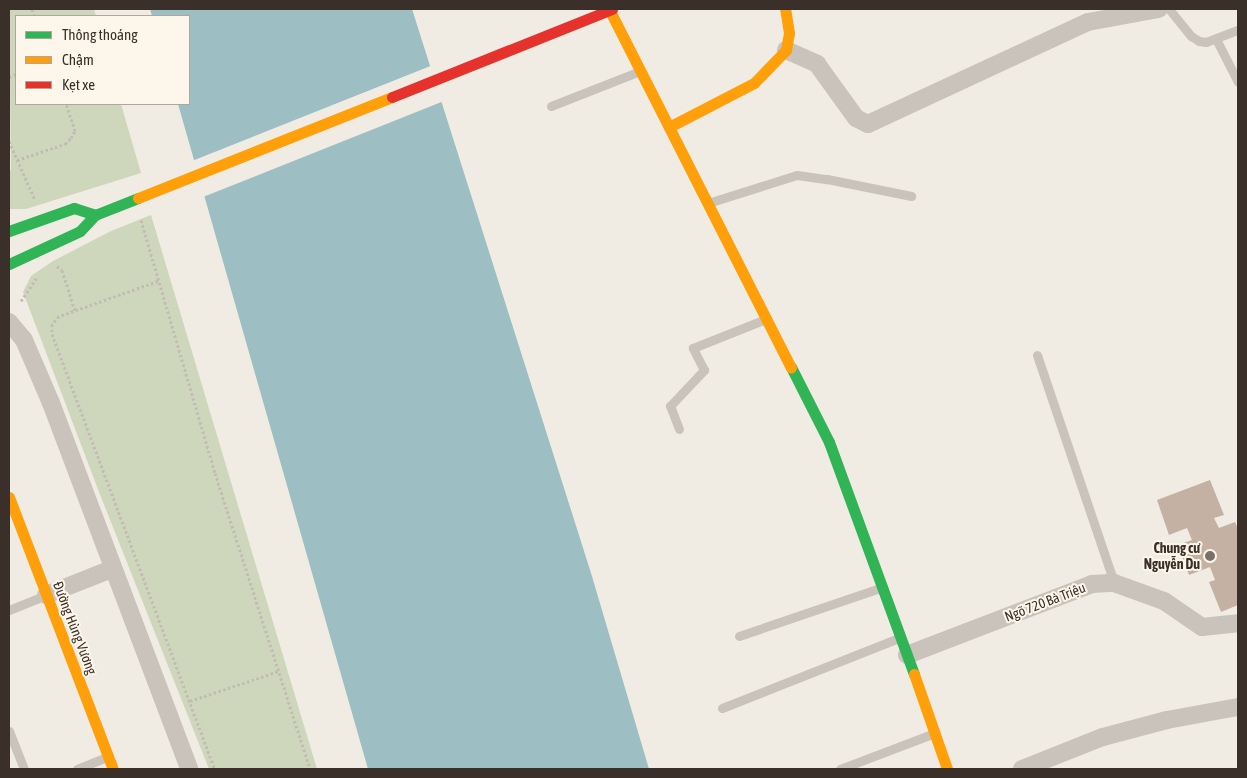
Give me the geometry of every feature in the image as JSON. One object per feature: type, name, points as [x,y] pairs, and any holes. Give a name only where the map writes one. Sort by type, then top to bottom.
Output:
[{"type":"main road","points":[[9,264],[80,231],[95,215],[611,9],[829,442],[883,586],[947,769]]},
{"type":"main road","points":[[669,127],[754,83],[786,50],[789,33],[785,9]]},
{"type":"main road","points":[[9,231],[74,208],[95,215]]},
{"type":"main road","name":"Đường Hùng Vương","points":[[9,498],[113,769]]},
{"type":"street","points":[[786,50],[817,64],[856,118],[868,124],[1088,22],[1159,9]]},
{"type":"street","points":[[9,322],[24,340],[52,403],[112,569],[189,769]]},
{"type":"street","points":[[46,595],[112,569]]},
{"type":"street","name":"Ngõ 720 Bà Triệu","points":[[907,655],[1092,584],[1114,584],[1164,601],[1202,627],[1238,623]]},
{"type":"street","points":[[1022,769],[1103,737],[1167,720],[1238,707]]},
{"type":"lane","points":[[1169,9],[1191,36],[1199,41],[1206,42],[1238,30]]},
{"type":"lane","points":[[1216,39],[1238,82]]},
{"type":"lane","points":[[551,106],[642,70]]},
{"type":"lane","points":[[708,203],[797,175],[827,179],[911,196]]},
{"type":"lane","points":[[680,429],[670,406],[704,370],[693,348],[766,319]]},
{"type":"lane","points":[[1037,355],[1114,584]]},
{"type":"lane","points":[[739,636],[883,586]]},
{"type":"lane","points":[[9,610],[46,595]]},
{"type":"lane","points":[[722,708],[901,637]]},
{"type":"lane","points":[[9,731],[24,769]]},
{"type":"lane","points":[[840,769],[935,733]]},
{"type":"lane","points":[[77,769],[108,757]]},
{"type":"path","points":[[17,160],[65,144],[71,138],[75,132],[66,105]]},
{"type":"path","points":[[9,141],[35,200]]},
{"type":"path","points":[[141,220],[215,472],[310,769]]},
{"type":"path","points":[[51,266],[60,267],[62,270],[75,311]]},
{"type":"path","points":[[22,301],[32,282],[40,274]]},
{"type":"path","points":[[158,281],[55,319],[52,324],[52,334],[215,769]]},
{"type":"path","points":[[190,701],[279,671]]},
{"type":"green space","points":[[9,9],[94,9],[96,15],[15,15],[15,105],[121,105],[141,173],[26,209],[9,209],[9,171],[11,170]]},
{"type":"green space","points":[[151,215],[317,769],[209,769],[99,492],[23,292],[31,276],[53,261],[111,231]]},
{"type":"water","points":[[150,9],[412,9],[591,573],[649,769],[368,769],[178,105],[190,105],[190,15],[152,15]]},
{"type":"pier","points":[[433,65],[444,101],[203,197],[192,161]]},
{"type":"building","name":"Chung cư Nguyễn Du","points":[[1210,480],[1224,515],[1214,518],[1219,528],[1235,522],[1238,529],[1238,605],[1221,612],[1209,582],[1215,580],[1210,567],[1189,575],[1178,545],[1192,540],[1187,528],[1169,535],[1157,500]]},
{"type":"traffic: fast","points":[[9,264],[80,231],[95,215],[138,198]]},
{"type":"traffic: fast","points":[[9,231],[74,208],[95,215]]},
{"type":"traffic: fast","points":[[791,367],[829,442],[914,674]]},
{"type":"traffic: slow","points":[[609,9],[791,367]]},
{"type":"traffic: slow","points":[[669,127],[754,83],[786,50],[789,33],[785,9]]},
{"type":"traffic: slow","points":[[138,198],[392,97]]},
{"type":"traffic: slow","points":[[9,497],[113,769]]},
{"type":"traffic: slow","points":[[914,674],[947,769]]},
{"type":"traffic: jam","points":[[392,97],[612,9]]},
{"type":"place","name":"Chung cư Nguyễn Du","points":[[1210,556]]}]
